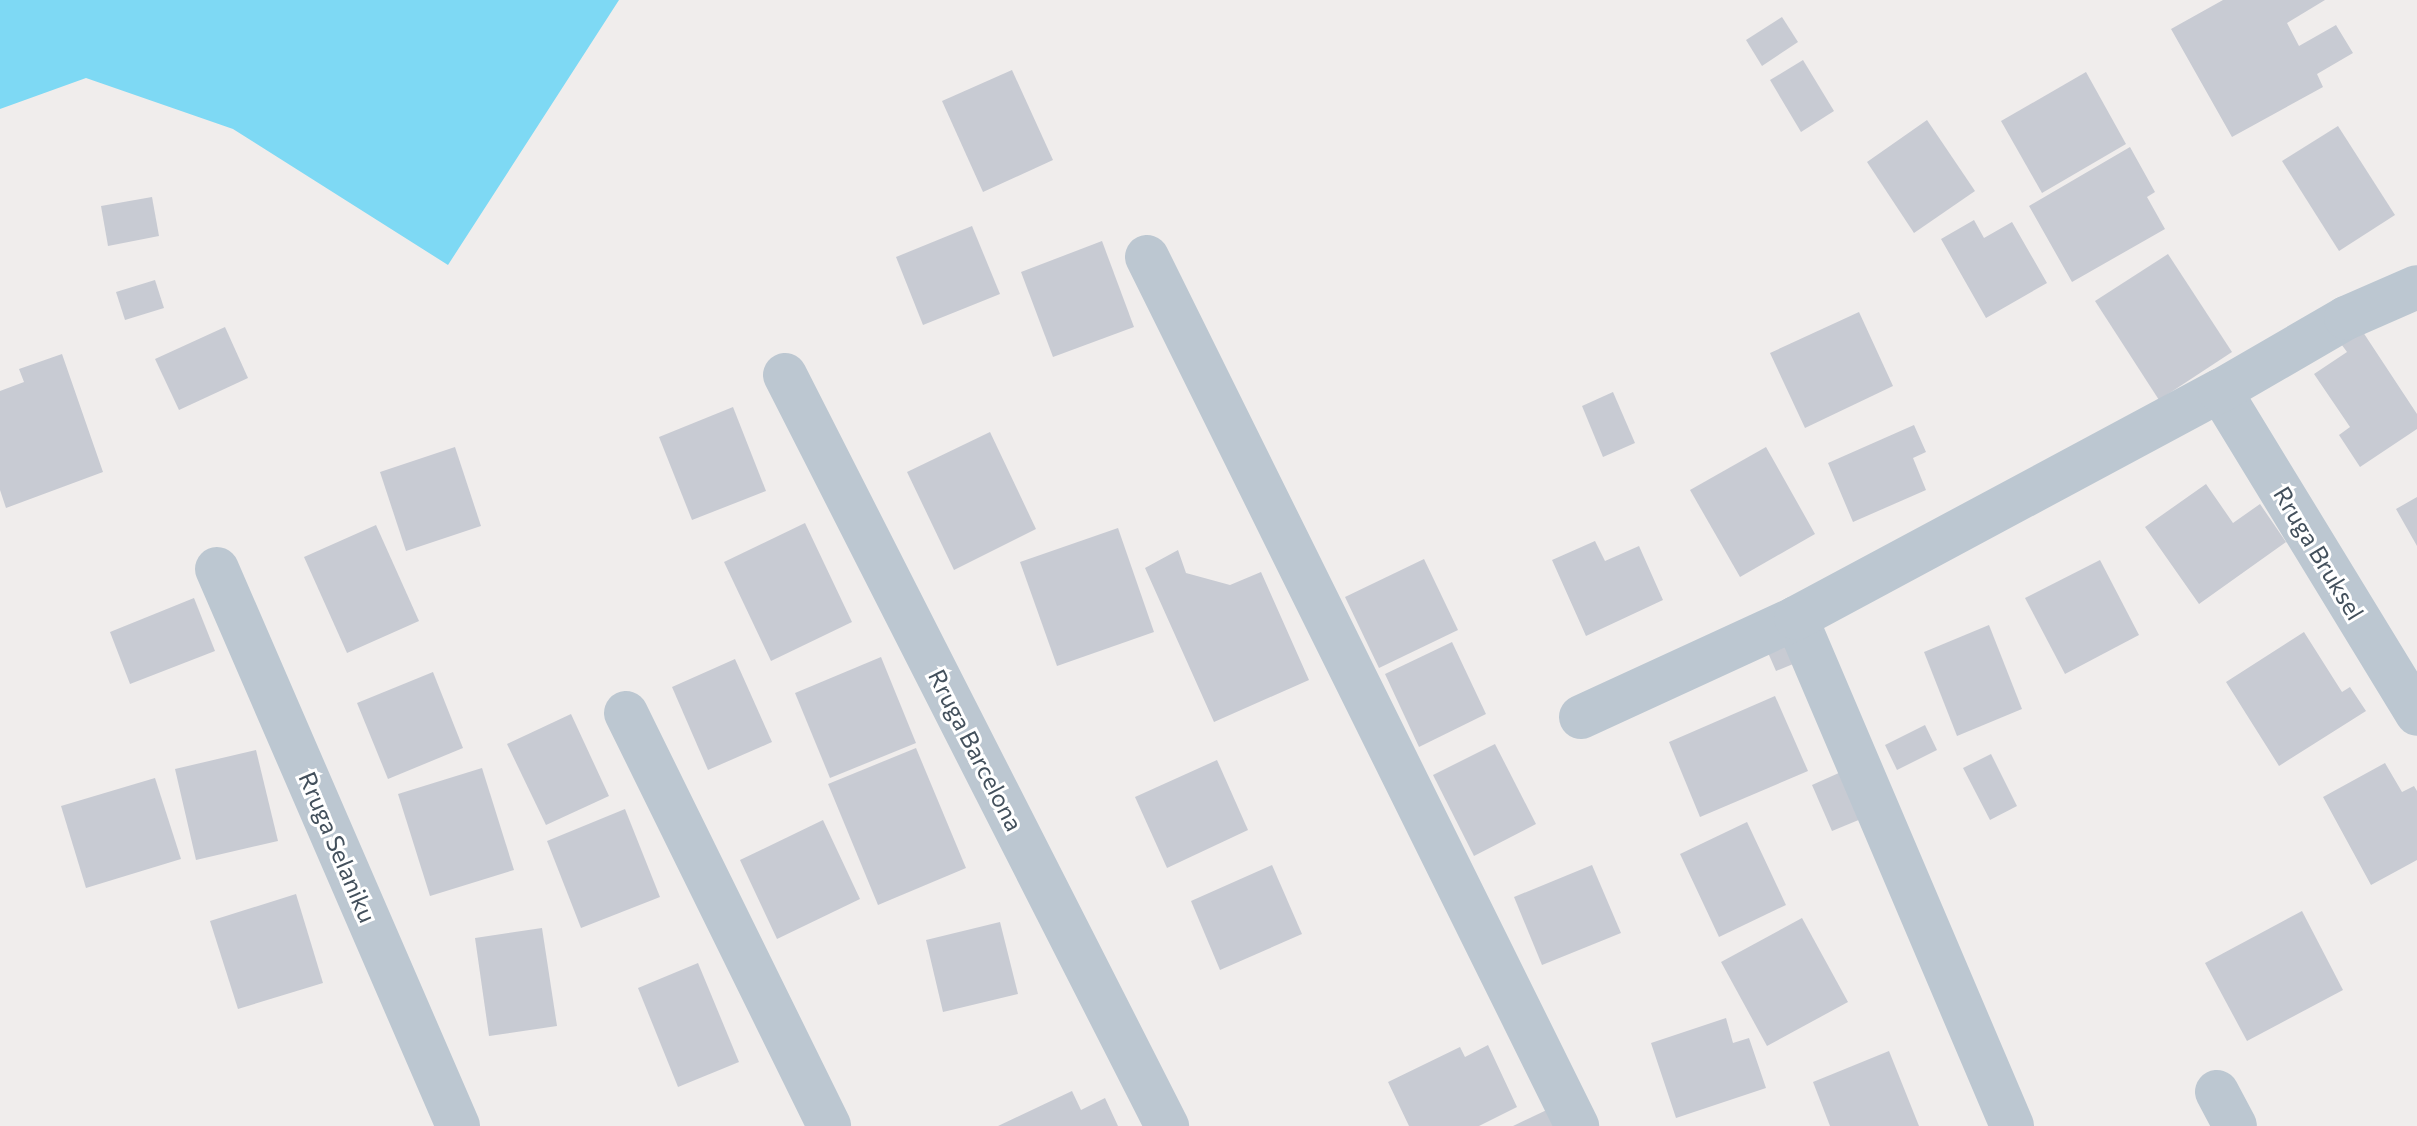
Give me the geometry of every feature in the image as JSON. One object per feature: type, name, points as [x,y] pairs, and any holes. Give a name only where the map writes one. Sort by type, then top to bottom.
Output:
[{"type":"street","points":[[1147,257],[1577,1126]]},
{"type":"street","points":[[1581,717],[1796,618],[2220,391],[2346,318],[2417,287]]},
{"type":"street","name":"Rruga Barcelona","points":[[785,375],[1167,1126]]},
{"type":"street","name":"Rruga Bruksel","points":[[2220,391],[2417,714]]},
{"type":"street","name":"Rruga Selaniku","points":[[217,569],[458,1126]]},
{"type":"street","points":[[1796,618],[2012,1126]]},
{"type":"street","points":[[626,713],[829,1126]]},
{"type":"water","points":[[0,0],[619,0],[448,265],[233,129],[86,78],[0,109]]},
{"type":"building","points":[[2223,0],[2325,0],[2287,23],[2299,46],[2336,25],[2353,53],[2317,74],[2323,87],[2232,137],[2171,29]]},
{"type":"building","points":[[1782,17],[1798,42],[1762,66],[1746,40]]},
{"type":"building","points":[[1803,60],[1834,111],[1801,132],[1770,80]]},
{"type":"building","points":[[1012,70],[1053,160],[983,192],[942,101]]},
{"type":"building","points":[[2086,72],[2126,144],[2042,193],[2001,121]]},
{"type":"building","points":[[1927,120],[1975,191],[1914,233],[1867,162]]},
{"type":"building","points":[[2338,126],[2395,215],[2339,251],[2282,161]]},
{"type":"building","points":[[2130,147],[2155,192],[2147,197],[2165,229],[2072,282],[2029,206]]},
{"type":"building","points":[[152,197],[159,236],[108,246],[101,206]]},
{"type":"building","points":[[1974,220],[1984,238],[2012,222],[2047,283],[1986,318],[1941,239]]},
{"type":"building","points":[[972,226],[1000,294],[923,325],[896,257]]},
{"type":"building","points":[[1102,241],[1134,327],[1053,357],[1021,272]]},
{"type":"building","points":[[2168,254],[2232,352],[2159,400],[2095,301]]},
{"type":"building","points":[[155,280],[164,308],[125,320],[116,292]]},
{"type":"building","points":[[1859,312],[1893,386],[1805,428],[1770,353]]},
{"type":"building","points":[[2357,323],[2417,414],[2417,429],[2360,467],[2339,435],[2350,427],[2314,374],[2347,352],[2336,337]]},
{"type":"building","points":[[225,327],[248,378],[179,410],[155,359]]},
{"type":"building","points":[[62,354],[103,472],[6,508],[0,490],[0,391],[24,382],[19,369]]},
{"type":"building","points":[[1613,392],[1635,443],[1603,457],[1582,406]]},
{"type":"building","points":[[733,407],[766,491],[692,520],[659,437]]},
{"type":"building","points":[[1914,425],[1926,452],[1913,458],[1926,490],[1853,522],[1828,463]]},
{"type":"building","points":[[990,432],[1036,529],[954,570],[907,472]]},
{"type":"building","points":[[455,447],[481,526],[406,551],[380,472]]},
{"type":"building","points":[[1766,447],[1815,534],[1740,577],[1690,490]]},
{"type":"building","points":[[2206,484],[2233,523],[2260,504],[2286,542],[2199,604],[2145,527]]},
{"type":"building","points":[[2417,497],[2417,546],[2396,509]]},
{"type":"building","points":[[805,523],[852,622],[771,661],[724,562]]},
{"type":"building","points":[[376,525],[419,621],[347,653],[304,557]]},
{"type":"building","points":[[1118,528],[1154,632],[1057,666],[1020,562]]},
{"type":"building","points":[[1595,541],[1605,561],[1639,546],[1663,600],[1586,636],[1552,560]]},
{"type":"building","points":[[1178,550],[1186,573],[1230,585],[1261,572],[1309,680],[1214,722],[1145,568]]},
{"type":"building","points":[[1424,559],[1458,630],[1379,668],[1345,597]]},
{"type":"building","points":[[2100,560],[2139,635],[2065,674],[2025,598]]},
{"type":"building","points":[[194,598],[215,651],[130,684],[110,632]]},
{"type":"building","points":[[1989,625],[2022,709],[1957,736],[1924,652]]},
{"type":"building","points":[[1785,630],[1798,662],[1776,671],[1762,639]]},
{"type":"building","points":[[2304,632],[2342,692],[2350,687],[2366,711],[2279,766],[2226,682]]},
{"type":"building","points":[[1452,642],[1486,714],[1419,747],[1385,674]]},
{"type":"building","points":[[881,657],[916,743],[830,778],[795,693]]},
{"type":"building","points":[[735,659],[772,742],[708,770],[672,687]]},
{"type":"building","points":[[433,672],[463,748],[388,779],[357,703]]},
{"type":"building","points":[[1775,696],[1808,771],[1700,817],[1669,742]]},
{"type":"building","points":[[571,714],[609,796],[546,825],[507,744]]},
{"type":"building","points":[[1925,725],[1937,750],[1897,770],[1885,745]]},
{"type":"building","points":[[1495,744],[1536,824],[1474,856],[1433,775]]},
{"type":"building","points":[[916,748],[966,868],[878,905],[828,784]]},
{"type":"building","points":[[256,750],[278,841],[196,860],[175,769]]},
{"type":"building","points":[[1991,754],[2017,806],[1990,820],[1963,768]]},
{"type":"building","points":[[1217,760],[1248,830],[1167,868],[1135,797]]},
{"type":"building","points":[[2385,763],[2402,792],[2414,786],[2417,791],[2417,860],[2371,885],[2323,797]]},
{"type":"building","points":[[482,768],[514,870],[430,896],[398,794]]},
{"type":"building","points":[[1841,772],[1861,819],[1832,831],[1812,785]]},
{"type":"building","points":[[155,778],[181,859],[86,888],[61,806]]},
{"type":"building","points":[[625,809],[660,897],[581,928],[547,841]]},
{"type":"building","points":[[823,820],[860,899],[777,939],[740,860]]},
{"type":"building","points":[[1747,822],[1786,905],[1719,937],[1680,854]]},
{"type":"building","points":[[1272,865],[1302,934],[1220,970],[1191,901]]},
{"type":"building","points":[[1592,865],[1621,933],[1542,965],[1514,897]]},
{"type":"building","points":[[296,894],[323,983],[238,1009],[210,921]]},
{"type":"building","points":[[2302,911],[2343,990],[2247,1041],[2205,963]]},
{"type":"building","points":[[1802,918],[1848,1002],[1767,1046],[1721,962]]},
{"type":"building","points":[[1000,922],[1018,994],[943,1012],[926,940]]},
{"type":"building","points":[[542,928],[557,1026],[489,1036],[475,938]]},
{"type":"building","points":[[698,963],[739,1062],[678,1087],[638,988]]},
{"type":"building","points":[[1726,1018],[1733,1043],[1749,1038],[1766,1088],[1676,1118],[1651,1043]]},
{"type":"building","points":[[1488,1045],[1517,1107],[1479,1126],[1409,1126],[1388,1082],[1460,1047],[1465,1057]]},
{"type":"building","points":[[1889,1051],[1919,1126],[1830,1126],[1813,1082]]},
{"type":"building","points":[[1072,1091],[1081,1110],[1105,1098],[1118,1126],[998,1126]]},
{"type":"building","points":[[1553,1107],[1562,1126],[1513,1126]]}]
